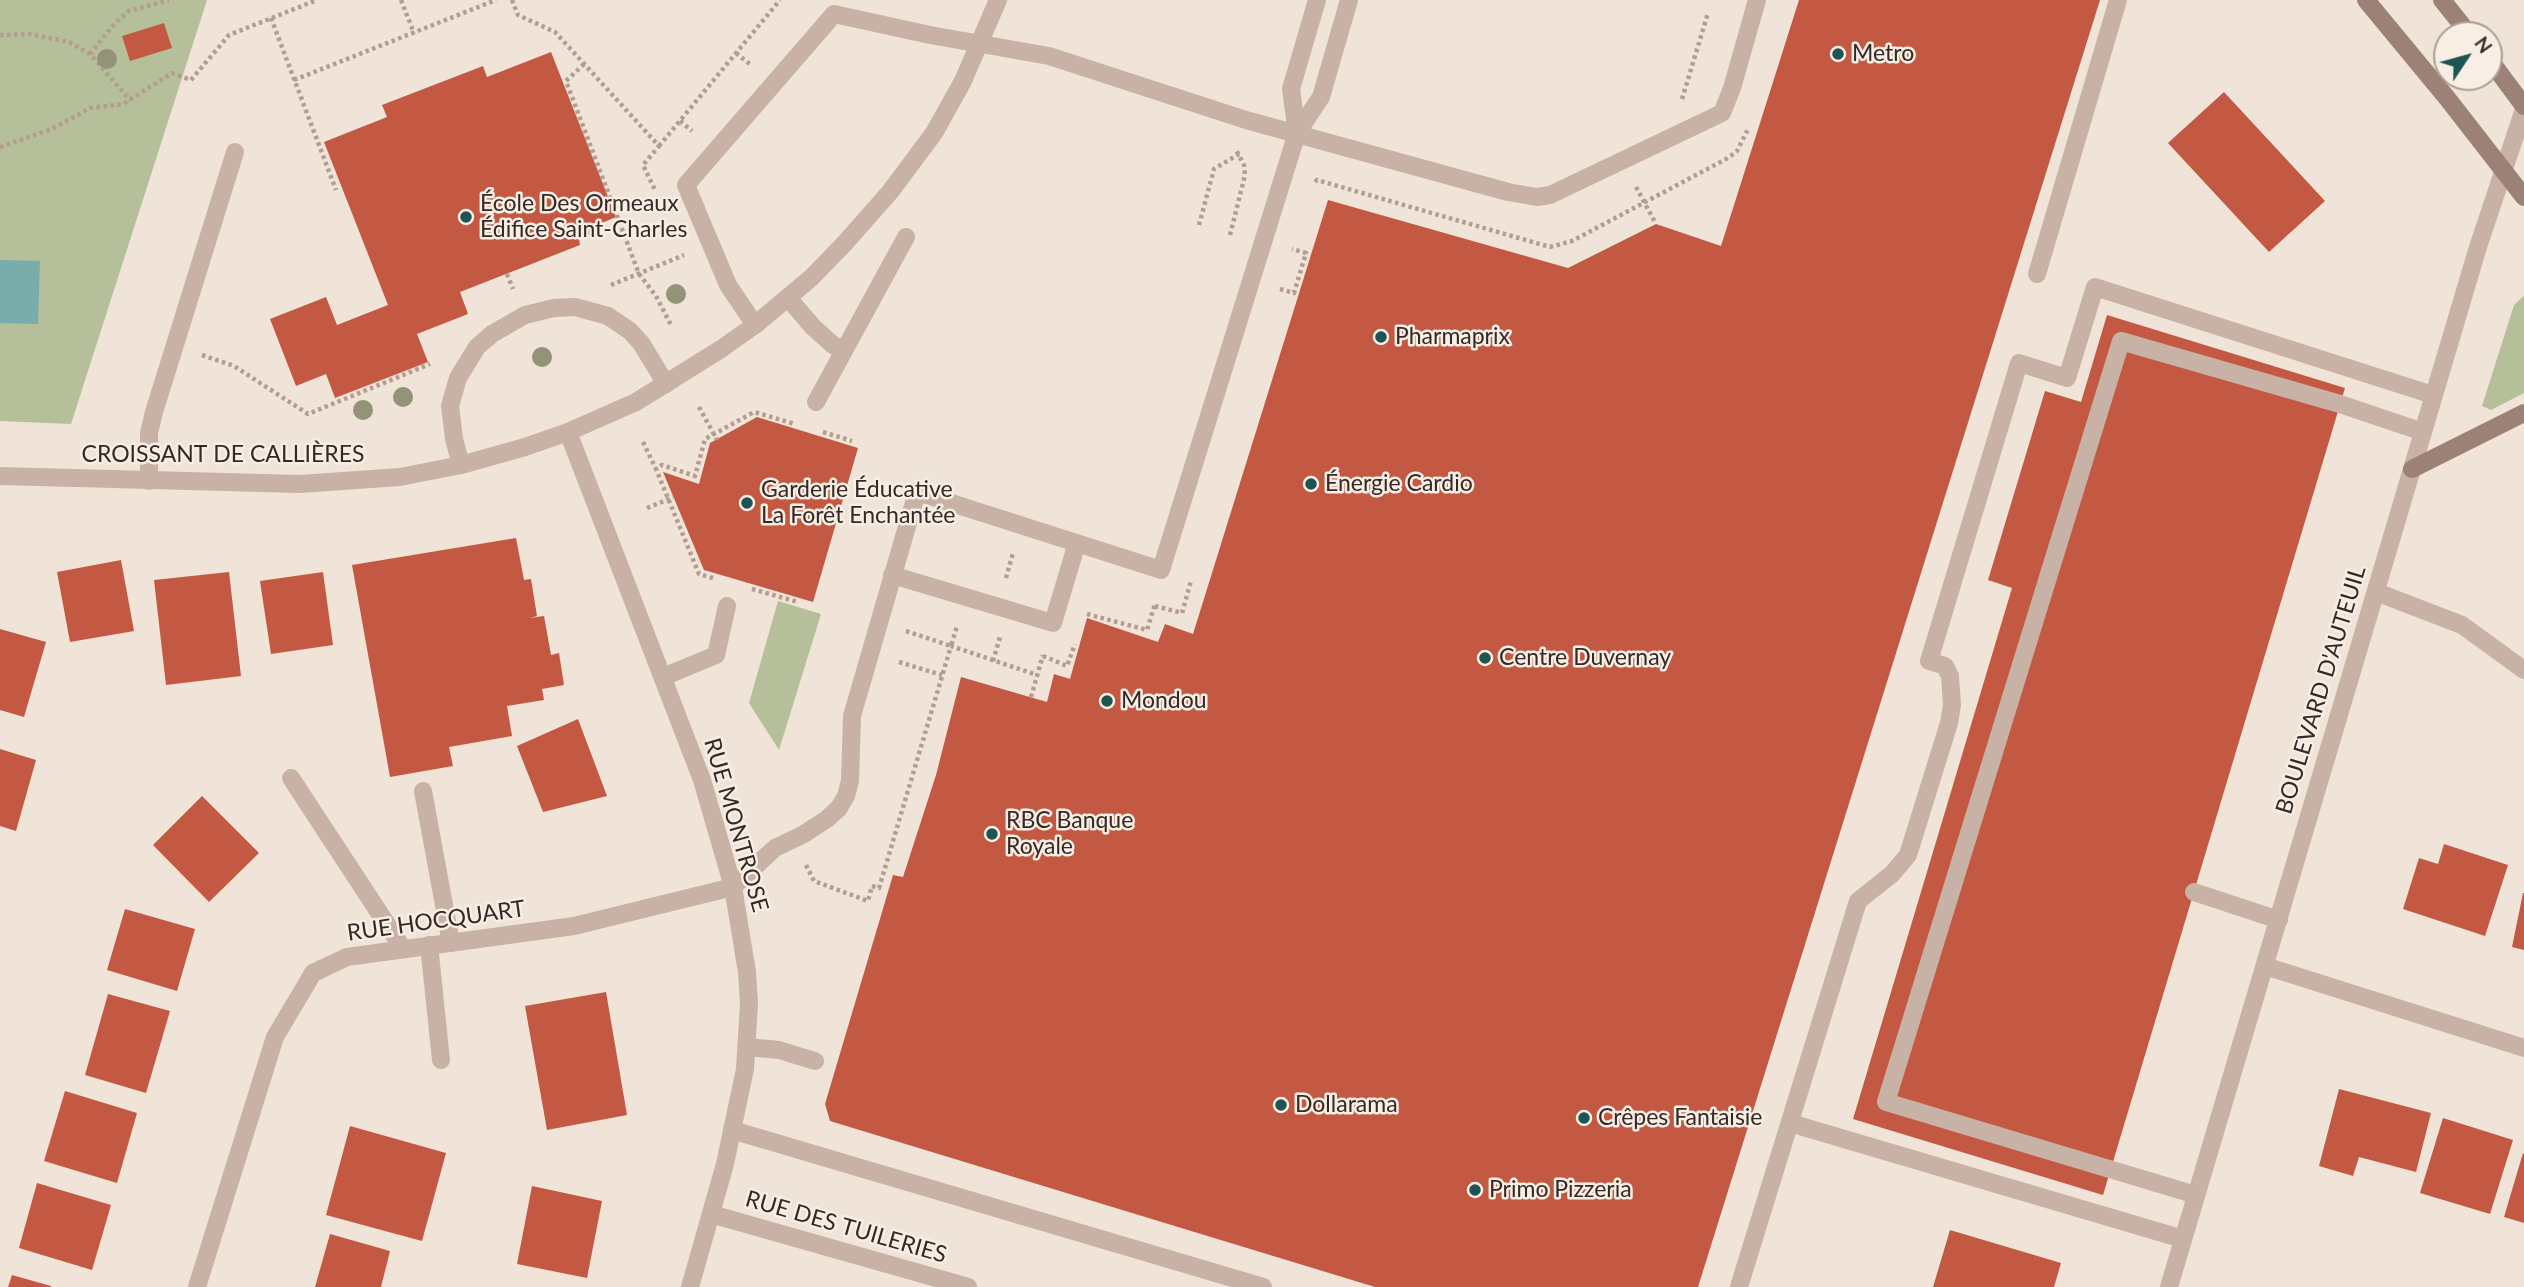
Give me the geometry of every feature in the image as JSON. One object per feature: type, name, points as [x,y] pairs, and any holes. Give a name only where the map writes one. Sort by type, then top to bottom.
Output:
[{"type":"street","name":"CROISSANT DE CALLIÈRES","points":[[0,476],[324,484],[400,477],[461,465],[525,447],[568,432],[636,402],[755,325],[788,298],[844,244],[905,173],[949,107],[998,0]]},
{"type":"street","points":[[1297,133],[1291,89],[1317,0]]},
{"type":"street","points":[[733,887],[775,848],[804,834],[839,808],[850,781],[852,716],[917,492],[1161,570],[1297,133],[1321,97],[1349,0]]},
{"type":"street","points":[[755,325],[728,285],[686,186],[834,13],[930,35],[1049,56],[1222,112],[1507,192],[1537,197],[1550,195],[1722,113],[1732,88],[1757,0]]},
{"type":"street","points":[[2038,274],[2118,0]]},
{"type":"street","points":[[2367,0],[2524,197]]},
{"type":"street","points":[[2442,0],[2459,21]]},
{"type":"street","points":[[2503,79],[2524,108]]},
{"type":"street","name":"BOULEVARD D'AUTEUIL","points":[[2169,1287],[2433,395],[2524,108]]},
{"type":"street","points":[[149,481],[149,443],[154,412],[235,152]]},
{"type":"street","points":[[816,402],[906,237]]},
{"type":"street","points":[[1739,1287],[1858,901],[1892,874],[1908,855],[1949,723],[1952,705],[1950,676],[1945,666],[1929,661],[2019,363],[2067,378],[2095,287],[2433,395]]},
{"type":"street","points":[[788,298],[813,327],[833,345],[844,350]]},
{"type":"street","points":[[461,465],[454,439],[450,406],[458,378],[477,347],[492,334],[525,315],[554,308],[575,307],[608,316],[630,331],[641,343],[666,384]]},
{"type":"street","points":[[2196,1195],[1886,1102],[2121,341],[2340,404],[2423,432]]},
{"type":"street","points":[[2412,468],[2524,413]]},
{"type":"street","name":"RUE MONTROSE","points":[[568,432],[702,780],[733,887],[747,972],[749,1003],[745,1069],[711,1214],[690,1287]]},
{"type":"street","points":[[892,575],[1053,623],[1077,543]]},
{"type":"street","points":[[2376,592],[2462,625],[2524,670]]},
{"type":"street","points":[[663,677],[716,654],[727,606]]},
{"type":"street","points":[[291,778],[403,949]]},
{"type":"street","points":[[423,790],[451,943]]},
{"type":"street","name":"RUE HOCQUART","points":[[197,1287],[275,1037],[313,973],[347,957],[574,926],[733,887]]},
{"type":"street","points":[[2194,892],[2279,920]]},
{"type":"street","points":[[429,945],[442,1060]]},
{"type":"street","points":[[2265,966],[2524,1048]]},
{"type":"street","points":[[747,1047],[779,1050],[815,1061]]},
{"type":"street","points":[[1790,1123],[2183,1239]]},
{"type":"street","points":[[732,1130],[1263,1287]]},
{"type":"street","name":"RUE DES TUILERIES","points":[[711,1214],[968,1287]]},
{"type":"path","points":[[90,54],[116,22],[129,11],[169,0]]},
{"type":"path","points":[[0,147],[52,129],[90,108],[123,104],[172,73],[191,80],[229,35],[317,0]]},
{"type":"path","points":[[401,0],[414,33]]},
{"type":"path","points":[[294,80],[496,0]]},
{"type":"path","points":[[512,0],[518,15],[555,32],[659,146]]},
{"type":"path","points":[[659,199],[643,165],[780,0]]},
{"type":"path","points":[[1691,129],[1681,103],[1708,13]]},
{"type":"path","points":[[271,18],[336,190]]},
{"type":"path","points":[[0,36],[29,34],[69,43],[90,54],[130,100]]},
{"type":"path","points":[[584,64],[566,81],[639,274],[656,296],[671,325]]},
{"type":"path","points":[[1228,144],[1240,154],[1245,175],[1230,235]]},
{"type":"path","points":[[1199,225],[1214,169],[1240,154]]},
{"type":"path","points":[[1638,189],[1656,224]]},
{"type":"path","points":[[677,257],[684,255],[679,244]]},
{"type":"path","points":[[507,274],[516,293]]},
{"type":"path","points":[[234,366],[309,414],[432,363],[438,365]]},
{"type":"path","points":[[699,407],[715,437]]},
{"type":"path","points":[[656,469],[662,465],[695,476],[706,448],[705,439],[715,437],[754,412],[797,425]]},
{"type":"path","points":[[819,431],[852,441]]},
{"type":"path","points":[[643,442],[691,546],[699,574],[721,580]]},
{"type":"path","points":[[647,508],[671,499]]},
{"type":"path","points":[[997,607],[1021,525]]},
{"type":"path","points":[[746,587],[798,602]]},
{"type":"path","points":[[1083,618],[1089,613],[1147,630]]},
{"type":"path","points":[[814,881],[868,901],[872,886],[879,888],[959,620]]},
{"type":"path","points":[[879,622],[1037,674]]},
{"type":"path","points":[[993,661],[1002,632]]},
{"type":"path","points":[[1043,656],[1068,666],[1075,642]]},
{"type":"path","points":[[1031,697],[1047,644]]},
{"type":"path","points":[[870,653],[942,675]]},
{"type":"green space","points":[[0,0],[207,0],[71,424],[0,421]]},
{"type":"green space","points":[[2524,296],[2524,393],[2491,410],[2482,406],[2514,305]]},
{"type":"green space","points":[[778,601],[821,614],[779,750],[749,703]]},
{"type":"water","points":[[0,260],[40,261],[38,324],[0,323]]},
{"type":"building","name":"Centre Duvernay","points":[[1799,0],[2100,0],[1698,1287],[1375,1287],[830,1121],[825,1104],[893,875],[903,877],[936,775],[961,677],[1047,702],[1054,674],[1070,679],[1087,618],[1158,642],[1165,624],[1193,634],[1328,200],[1568,268],[1656,224],[1721,246]]},
{"type":"building","points":[[164,23],[172,48],[130,61],[122,36]]},
{"type":"building","points":[[551,52],[616,217],[597,225],[600,231],[579,239],[580,245],[460,292],[468,314],[417,334],[428,362],[335,398],[326,374],[296,386],[270,319],[326,297],[337,325],[388,305],[324,142],[387,117],[382,105],[483,66],[487,77]]},
{"type":"building","points":[[2224,92],[2325,201],[2269,252],[2168,143]]},
{"type":"building","points":[[2107,315],[2345,388],[2103,1195],[1853,1119],[2012,588],[1988,580],[2045,391],[2081,402]]},
{"type":"building","points":[[757,417],[858,448],[813,602],[704,570],[663,472],[699,484],[710,443]]},
{"type":"building","points":[[516,538],[524,580],[531,579],[537,616],[530,618],[544,616],[551,655],[559,653],[564,685],[542,689],[544,700],[507,706],[512,736],[449,747],[453,766],[390,777],[352,565]]},
{"type":"building","points":[[121,560],[134,631],[70,642],[57,572]]},
{"type":"building","points":[[229,572],[241,676],[166,685],[154,580]]},
{"type":"building","points":[[323,572],[333,645],[271,654],[260,581]]},
{"type":"building","points":[[0,629],[46,642],[24,717],[0,710]]},
{"type":"building","points":[[578,719],[607,796],[543,812],[517,746]]},
{"type":"building","points":[[0,749],[36,760],[16,831],[0,826]]},
{"type":"building","points":[[202,796],[259,853],[209,902],[153,845]]},
{"type":"building","points":[[2444,844],[2508,865],[2485,936],[2403,909],[2419,858],[2438,864]]},
{"type":"building","points":[[2524,893],[2524,950],[2512,947]]},
{"type":"building","points":[[125,909],[195,929],[177,991],[107,970]]},
{"type":"building","points":[[606,992],[627,1115],[547,1130],[525,1006]]},
{"type":"building","points":[[108,994],[170,1011],[146,1093],[85,1075]]},
{"type":"building","points":[[2339,1089],[2431,1113],[2416,1172],[2359,1157],[2353,1176],[2319,1166]]},
{"type":"building","points":[[65,1091],[137,1113],[117,1183],[44,1161]]},
{"type":"building","points":[[2443,1118],[2513,1140],[2490,1214],[2420,1193]]},
{"type":"building","points":[[350,1126],[446,1153],[422,1241],[326,1215]]},
{"type":"building","points":[[2524,1154],[2524,1223],[2504,1217]]},
{"type":"building","points":[[37,1183],[111,1205],[92,1270],[19,1248]]},
{"type":"building","points":[[532,1186],[602,1201],[587,1278],[517,1264]]},
{"type":"building","points":[[1950,1230],[2061,1263],[2054,1287],[1933,1287]]},
{"type":"building","points":[[330,1234],[390,1251],[381,1287],[315,1287]]},
{"type":"building","points":[[12,1275],[51,1286],[51,1287],[8,1287]]},
{"type":"place","name":"Metro","points":[[1838,54]]},
{"type":"place","name":"École Des Ormeaux Édifice Saint-Charles","points":[[466,217]]},
{"type":"place","name":"Pharmaprix","points":[[1381,337]]},
{"type":"place","name":"Énergie Cardio","points":[[1311,484]]},
{"type":"place","name":"Garderie Éducative La Forêt Enchantée","points":[[747,503]]},
{"type":"place","name":"Centre Duvernay","points":[[1485,658]]},
{"type":"place","name":"Mondou","points":[[1107,701]]},
{"type":"place","name":"RBC Banque Royale","points":[[992,834]]},
{"type":"place","name":"Dollarama","points":[[1281,1105]]},
{"type":"place","name":"Crêpes Fantaisie","points":[[1584,1118]]},
{"type":"place","name":"Primo Pizzeria","points":[[1475,1190]]}]
